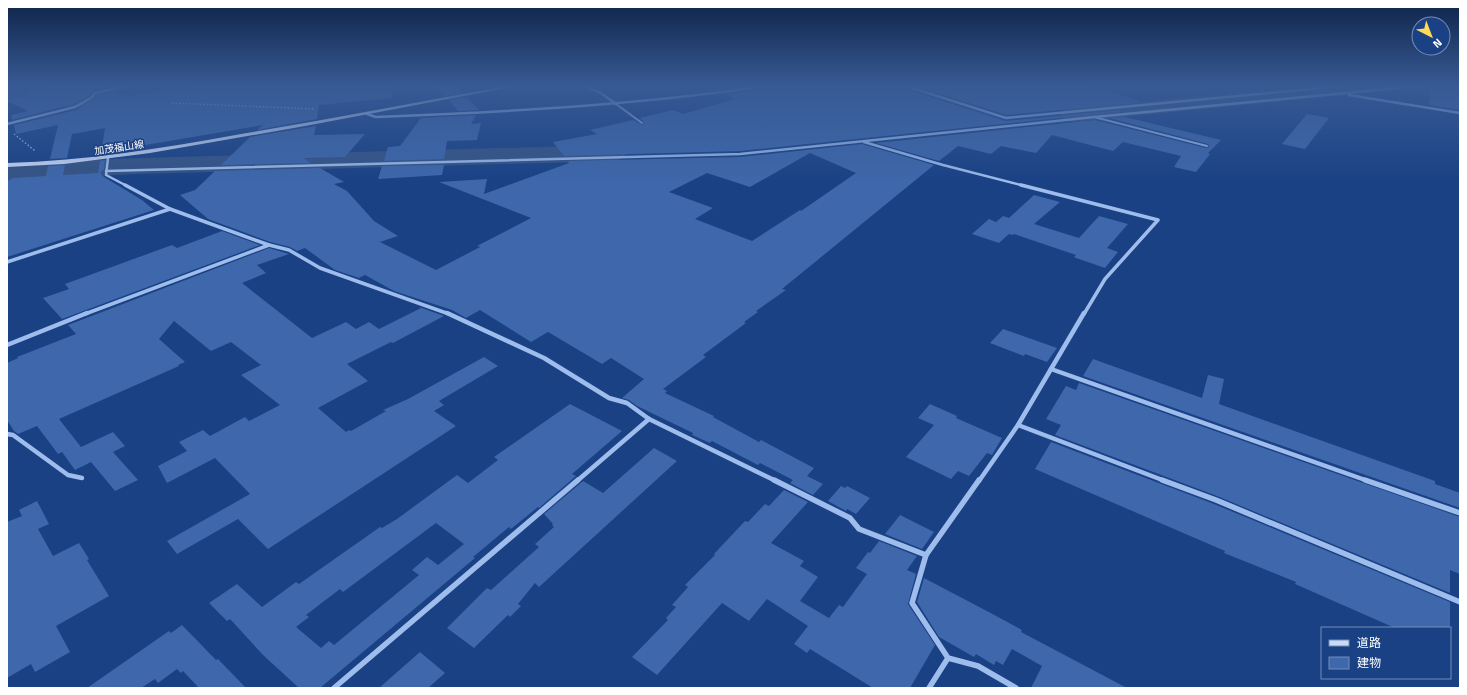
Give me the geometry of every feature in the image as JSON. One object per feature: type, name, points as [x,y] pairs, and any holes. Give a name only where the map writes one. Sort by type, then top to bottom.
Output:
[{"type":"main road","name":"加茂福山線","points":[[7,165],[108,161],[343,118]]},
{"type":"street","points":[[7,124],[29,118]]},
{"type":"street","points":[[106,171],[684,157],[785,151],[861,141],[1080,118]]},
{"type":"street","points":[[861,141],[944,165],[1158,220],[1105,279],[1018,425],[926,555],[912,602],[948,658],[978,666],[1016,688]]},
{"type":"street","points":[[108,161],[106,174],[170,208],[289,250],[320,268],[437,309],[544,358],[609,398],[627,403],[649,419],[850,518],[859,529],[926,555]]},
{"type":"street","points":[[7,262],[170,208]]},
{"type":"street","points":[[7,345],[106,306],[255,251],[269,244]]},
{"type":"street","points":[[1051,369],[1460,513]]},
{"type":"street","points":[[334,688],[649,419]]},
{"type":"street","points":[[1018,425],[1216,500],[1460,602]]},
{"type":"street","points":[[7,434],[13,436],[68,475],[82,478]]},
{"type":"street","points":[[929,688],[948,658]]},
{"type":"lane","points":[[636,118],[642,123]]},
{"type":"lane","points":[[1100,118],[1207,146]]},
{"type":"path","points":[[12,133],[34,150],[19,165]]},
{"type":"building","points":[[41,118],[317,118],[257,130],[263,125],[128,148],[124,152],[101,154],[105,128],[72,134],[67,158],[50,159],[58,125],[16,134],[14,125]]},
{"type":"building","points":[[421,118],[474,118],[471,124],[481,123],[477,140],[447,141],[444,159],[384,161],[388,147],[400,146]]},
{"type":"building","points":[[640,118],[998,118],[1006,121],[1056,118],[740,151],[564,156],[553,142],[597,134],[590,130],[633,120],[643,125],[644,122]]},
{"type":"building","points":[[1111,118],[1131,118],[1221,140],[1208,153],[1210,154],[1196,172],[1174,167],[1181,156],[1123,142],[1113,151],[1052,135],[1036,153],[1001,146],[991,154],[958,146],[939,161],[876,143],[1095,120],[1206,148],[1209,147],[1208,144]]},
{"type":"building","points":[[1303,118],[1329,118],[1305,149],[1282,144]]},
{"type":"building","points":[[316,126],[314,135],[365,134],[345,157],[303,158],[311,163],[221,165],[250,137]]},
{"type":"building","points":[[862,144],[934,165],[782,289],[786,290],[756,311],[758,312],[744,322],[746,323],[703,355],[706,357],[663,389],[667,391],[665,393],[714,416],[713,417],[759,442],[761,440],[814,468],[807,476],[823,484],[813,495],[790,483],[793,480],[760,463],[758,465],[712,441],[710,443],[692,435],[693,433],[637,406],[629,400],[622,398],[644,379],[611,358],[602,364],[548,332],[531,342],[480,310],[466,318],[452,310],[394,291],[365,275],[359,278],[335,270],[305,248],[297,251],[290,247],[270,242],[208,219],[180,195],[195,190],[215,171],[320,168],[344,182],[334,184],[347,191],[374,221],[398,236],[380,242],[436,270],[480,247],[477,246],[531,218],[439,182],[487,179],[484,194],[569,163],[568,161],[740,157]],"holes":[[[810,153],[856,173],[801,211],[800,210],[752,241],[695,219],[713,208],[669,192],[707,173],[750,187]]]},
{"type":"building","points":[[105,160],[104,169],[100,173],[104,177],[142,200],[154,210],[7,257],[7,181],[13,178],[46,176],[48,166],[65,165],[63,175],[98,173],[100,161]]},
{"type":"building","points":[[444,165],[442,175],[378,179],[382,166]]},
{"type":"building","points":[[1034,195],[1060,202],[1034,224],[1079,238],[1099,216],[1128,224],[1107,248],[1118,252],[1105,268],[1074,257],[1076,255],[1014,234],[1009,234],[999,243],[972,234],[989,219],[996,222],[1003,216],[1009,218]]},
{"type":"building","points":[[222,231],[260,245],[62,319],[43,298],[69,289],[65,284],[172,245],[177,248]]},
{"type":"building","points":[[269,248],[289,254],[257,265],[266,273],[242,283],[312,338],[346,322],[356,329],[369,322],[379,329],[421,308],[419,307],[444,316],[393,343],[391,342],[347,364],[368,381],[318,408],[346,432],[349,430],[351,431],[386,411],[383,410],[408,399],[484,357],[498,366],[439,401],[444,405],[434,411],[456,426],[268,549],[238,519],[177,554],[167,541],[250,494],[215,458],[167,483],[158,466],[187,451],[179,442],[203,430],[210,436],[245,417],[249,421],[280,405],[241,375],[261,365],[231,342],[211,351],[174,321],[159,339],[185,362],[59,419],[81,447],[113,432],[125,446],[113,452],[138,480],[115,491],[91,462],[75,470],[62,452],[58,454],[37,426],[18,434],[14,431],[7,420],[7,363],[18,358],[17,357],[76,334],[68,325]]},
{"type":"building","points":[[1003,329],[1057,348],[1047,362],[1025,354],[1024,356],[990,343]]},
{"type":"building","points":[[1093,359],[1202,398],[1208,375],[1224,379],[1219,404],[1435,481],[1435,484],[1460,493],[1460,508],[1083,376]]},
{"type":"building","points":[[1079,383],[1460,517],[1460,574],[1450,570],[1450,593],[1217,496],[1055,435],[1061,425],[1046,419],[1066,386],[1076,390]]},
{"type":"building","points":[[570,404],[622,431],[572,474],[576,476],[539,508],[538,507],[511,529],[509,527],[473,557],[475,558],[320,688],[299,688],[263,655],[230,619],[227,621],[209,603],[237,584],[262,607],[296,582],[299,584],[380,527],[382,528],[397,519],[457,475],[468,483],[498,460],[494,457]],"holes":[[[436,523],[464,544],[438,565],[427,557],[412,570],[419,575],[334,645],[329,641],[321,648],[296,627],[309,617],[306,615],[340,589],[343,592]]]},
{"type":"building","points":[[930,404],[957,416],[956,418],[1002,438],[992,455],[987,453],[969,476],[958,471],[951,479],[906,457],[934,425],[918,418]]},
{"type":"building","points":[[1051,442],[1214,504],[1450,602],[1450,627],[1393,627],[1295,584],[1296,582],[1224,553],[1225,551],[1035,469]]},
{"type":"building","points":[[654,448],[677,461],[539,587],[535,583],[518,604],[521,606],[510,617],[508,615],[474,648],[447,628],[487,588],[491,590],[539,547],[535,544],[554,527],[544,514],[583,481],[603,493]]},
{"type":"building","points":[[841,486],[845,488],[847,486],[870,498],[856,514],[847,509],[846,511],[828,501]]},
{"type":"building","points":[[784,490],[808,502],[771,543],[804,561],[800,566],[818,577],[800,601],[829,618],[839,605],[843,607],[867,574],[856,568],[868,552],[870,553],[879,541],[917,556],[907,570],[916,574],[908,604],[935,645],[910,688],[873,688],[810,649],[807,653],[794,644],[808,626],[767,599],[749,621],[722,603],[657,675],[632,657],[668,620],[666,618],[676,607],[672,605],[688,587],[685,585],[715,555],[714,554],[745,521],[748,522],[765,504],[769,506]]},
{"type":"building","points":[[37,501],[49,524],[38,529],[53,556],[79,543],[89,559],[87,560],[109,596],[56,626],[70,652],[35,672],[31,664],[7,678],[7,522],[22,516],[19,510]]},
{"type":"building","points":[[900,515],[934,532],[922,549],[885,534]]},
{"type":"building","points":[[924,578],[1022,630],[1021,632],[1127,688],[1031,688],[1042,666],[1012,649],[1003,665],[996,661],[994,665],[976,654],[974,657],[939,637],[917,602]]},
{"type":"building","points":[[182,625],[246,688],[199,688],[183,671],[181,673],[177,669],[158,683],[155,679],[141,688],[87,688],[169,631],[171,633]]},
{"type":"building","points":[[420,652],[445,673],[428,688],[379,688]]},
{"type":"waterway","points":[[7,172],[137,166],[614,153]]}]
